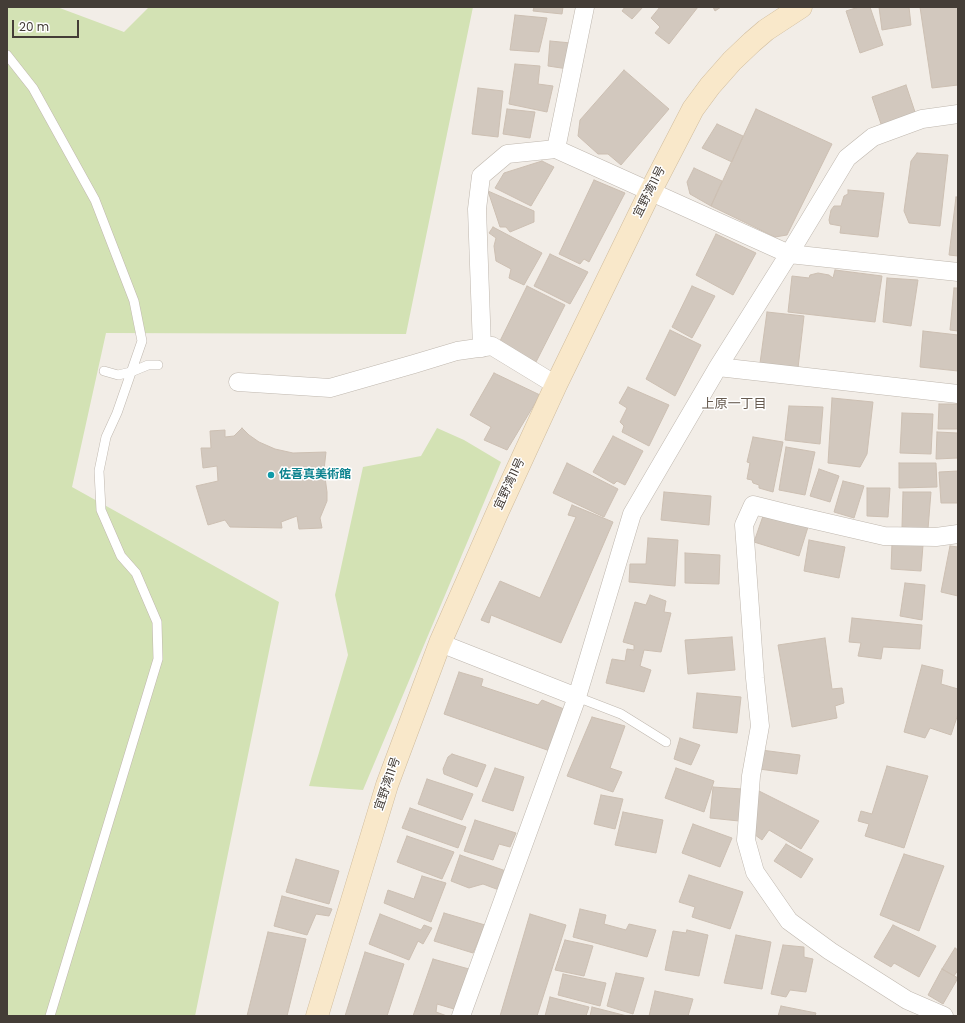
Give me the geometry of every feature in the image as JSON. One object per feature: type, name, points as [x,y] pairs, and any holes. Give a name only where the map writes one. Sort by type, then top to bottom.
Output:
[{"type":"street","points":[[556,150],[585,7]]},
{"type":"street","name":"宜野湾11号","points":[[317,1016],[387,785],[440,643],[498,511],[556,385],[650,192],[693,109],[710,86],[732,61],[752,42],[771,26],[801,7]]},
{"type":"street","points":[[461,1016],[577,697],[632,514],[718,366],[789,254],[847,158],[873,137],[922,119],[958,114]]},
{"type":"street","points":[[482,348],[477,209],[481,176],[507,154],[556,150],[789,254],[958,272]]},
{"type":"street","points":[[238,382],[330,388],[457,351],[492,346],[556,385]]},
{"type":"street","points":[[718,366],[958,394]]},
{"type":"street","points":[[944,1016],[907,1000],[830,951],[789,921],[755,872],[746,840],[750,776],[760,726],[744,525],[753,505],[884,536],[936,537],[958,534]]},
{"type":"street","points":[[440,643],[577,697]]},
{"type":"lane","points":[[7,55],[33,88],[95,200],[134,301],[142,341],[117,413],[106,437],[99,471],[102,510],[121,556],[136,573],[157,622],[158,660],[50,1016]]},
{"type":"lane","points":[[104,371],[118,375],[131,372],[148,365],[158,365]]},
{"type":"lane","points":[[577,697],[621,714],[666,742]]},
{"type":"green space","points":[[7,7],[57,7],[124,32],[149,7],[473,7],[406,334],[106,333],[72,487],[279,602],[195,1016],[7,1016]]},
{"type":"green space","points":[[437,428],[464,440],[501,462],[363,790],[309,786],[348,655],[335,595],[363,467],[421,456]]},
{"type":"building","points":[[534,7],[563,7],[562,14],[533,11]]},
{"type":"building","points":[[625,7],[643,7],[632,19],[622,11]]},
{"type":"building","points":[[660,7],[698,7],[669,44],[655,33],[660,27],[651,18]]},
{"type":"building","points":[[713,7],[721,7],[715,11]]},
{"type":"building","points":[[859,7],[870,7],[883,45],[860,53],[846,11]]},
{"type":"building","points":[[879,7],[909,7],[911,25],[882,30]]},
{"type":"building","points":[[920,7],[958,7],[958,85],[932,88]]},
{"type":"building","points":[[515,15],[547,18],[539,52],[510,50]]},
{"type":"building","points":[[550,41],[571,43],[568,69],[548,66]]},
{"type":"building","points":[[515,64],[540,66],[538,84],[553,86],[547,112],[509,104]]},
{"type":"building","points":[[624,70],[669,109],[621,165],[608,154],[598,154],[578,136],[580,120]]},
{"type":"building","points":[[906,85],[916,115],[882,127],[872,97]]},
{"type":"building","points":[[478,88],[503,91],[498,137],[472,134]]},
{"type":"building","points":[[507,109],[535,112],[530,138],[503,134]]},
{"type":"building","points":[[756,109],[832,144],[787,235],[775,237],[711,206]]},
{"type":"building","points":[[717,124],[743,136],[732,162],[702,148]]},
{"type":"building","points":[[917,153],[948,155],[940,226],[909,223],[904,211],[911,161]]},
{"type":"building","points":[[542,161],[554,167],[531,206],[495,188],[504,173]]},
{"type":"building","points":[[694,168],[722,181],[711,206],[690,194],[687,182]]},
{"type":"building","points":[[594,180],[625,193],[589,262],[584,259],[580,264],[559,254]]},
{"type":"building","points":[[848,190],[884,193],[878,237],[840,233],[841,226],[830,224],[829,220],[831,210],[834,206],[841,206],[844,196],[848,194]]},
{"type":"building","points":[[488,191],[534,211],[534,222],[510,232],[506,227],[500,227]]},
{"type":"building","points":[[956,197],[958,197],[958,256],[949,255]]},
{"type":"building","points":[[493,227],[542,253],[524,285],[509,278],[511,269],[496,261],[494,246],[496,238],[489,233]]},
{"type":"building","points":[[716,234],[756,253],[733,295],[696,275]]},
{"type":"building","points":[[550,254],[588,272],[570,304],[534,286]]},
{"type":"building","points":[[835,270],[882,276],[875,322],[788,312],[792,276],[809,278],[810,275],[818,273],[829,275],[833,278]]},
{"type":"building","points":[[887,278],[918,280],[911,326],[883,322]]},
{"type":"building","points":[[527,286],[565,305],[536,362],[499,343]]},
{"type":"building","points":[[692,286],[715,296],[692,338],[672,327]]},
{"type":"building","points":[[954,288],[958,288],[958,331],[950,330]]},
{"type":"building","points":[[767,312],[804,316],[798,368],[760,363]]},
{"type":"building","points":[[670,330],[701,345],[675,396],[646,379]]},
{"type":"building","points":[[923,331],[958,335],[958,371],[920,367]]},
{"type":"building","points":[[494,373],[540,395],[507,450],[484,440],[491,427],[470,415]]},
{"type":"building","points":[[628,387],[669,405],[649,446],[622,432],[624,426],[620,422],[627,408],[619,403]]},
{"type":"building","points":[[832,398],[873,402],[867,454],[860,467],[828,463]]},
{"type":"building","points":[[939,404],[958,404],[958,429],[938,429]]},
{"type":"building","points":[[789,406],[823,407],[820,444],[785,440]]},
{"type":"building","points":[[902,413],[933,414],[931,454],[900,453]]},
{"type":"building","name":"佐喜真美術館","points":[[242,428],[259,442],[275,449],[293,453],[326,452],[324,470],[327,501],[320,518],[322,528],[299,529],[297,516],[281,522],[282,528],[230,527],[225,520],[208,525],[196,486],[218,481],[217,466],[203,468],[201,448],[211,448],[210,431],[225,430],[225,437],[234,436]]},
{"type":"building","points":[[937,432],[958,433],[958,458],[936,459]]},
{"type":"building","points":[[613,436],[643,451],[625,485],[617,481],[614,484],[593,472]]},
{"type":"building","points":[[753,437],[783,442],[773,492],[759,488],[759,485],[753,483],[752,480],[747,479],[750,463],[747,462]]},
{"type":"building","points":[[786,447],[815,452],[805,495],[779,490]]},
{"type":"building","points":[[567,463],[618,489],[604,517],[553,493]]},
{"type":"building","points":[[899,463],[936,463],[937,487],[899,488]]},
{"type":"building","points":[[819,469],[839,476],[830,502],[810,496]]},
{"type":"building","points":[[958,471],[958,503],[941,503],[939,472]]},
{"type":"building","points":[[843,481],[864,486],[854,518],[834,512]]},
{"type":"building","points":[[867,488],[890,488],[888,517],[867,516]]},
{"type":"building","points":[[664,492],[711,496],[709,525],[661,520]]},
{"type":"building","points":[[903,492],[931,492],[928,529],[902,527]]},
{"type":"building","points":[[572,505],[613,522],[561,643],[491,615],[489,623],[481,620],[500,581],[540,598],[576,517],[568,515]]},
{"type":"building","points":[[763,516],[808,527],[799,556],[754,542]]},
{"type":"building","points":[[648,538],[678,540],[675,586],[629,582],[630,564],[646,564]]},
{"type":"building","points":[[809,540],[845,547],[839,578],[804,571]]},
{"type":"building","points":[[892,543],[923,545],[921,571],[891,569]]},
{"type":"building","points":[[950,546],[958,547],[958,596],[941,592]]},
{"type":"building","points":[[685,553],[720,555],[719,584],[685,583]]},
{"type":"building","points":[[905,583],[925,585],[922,620],[900,616]]},
{"type":"building","points":[[650,595],[666,601],[664,612],[671,613],[661,652],[644,650],[640,666],[651,670],[644,692],[606,683],[612,659],[625,661],[627,649],[634,650],[634,645],[623,642],[635,602],[646,605]]},
{"type":"building","points":[[852,618],[922,625],[920,649],[883,647],[881,659],[858,656],[861,643],[849,642]]},
{"type":"building","points":[[732,637],[735,670],[688,674],[685,640]]},
{"type":"building","points":[[825,638],[832,689],[842,688],[844,703],[835,706],[837,718],[792,727],[778,645]]},
{"type":"building","points":[[922,665],[943,670],[941,684],[958,689],[958,714],[951,735],[930,728],[925,738],[904,732]]},
{"type":"building","points":[[459,672],[483,679],[481,686],[538,705],[542,700],[564,709],[550,751],[444,714]]},
{"type":"building","points":[[697,693],[741,697],[737,733],[693,728]]},
{"type":"building","points":[[592,717],[625,726],[610,768],[622,772],[613,792],[567,776]]},
{"type":"building","points":[[680,738],[700,745],[691,765],[674,759]]},
{"type":"building","points":[[761,750],[800,755],[797,774],[759,769]]},
{"type":"building","points":[[452,754],[486,765],[477,787],[444,774],[443,769],[448,757]]},
{"type":"building","points":[[887,766],[928,776],[904,848],[865,836],[869,824],[858,821],[861,811],[872,814]]},
{"type":"building","points":[[495,768],[524,777],[513,811],[482,801]]},
{"type":"building","points":[[676,768],[714,781],[704,812],[665,798]]},
{"type":"building","points":[[427,779],[473,794],[462,820],[418,804]]},
{"type":"building","points":[[713,787],[742,789],[739,821],[710,818]]},
{"type":"building","points":[[757,790],[819,821],[801,849],[769,830],[762,840],[751,832]]},
{"type":"building","points":[[601,795],[623,799],[615,829],[594,824]]},
{"type":"building","points":[[410,808],[466,827],[458,848],[402,828]]},
{"type":"building","points":[[623,812],[663,820],[656,853],[615,845]]},
{"type":"building","points":[[475,820],[516,833],[510,847],[499,844],[493,860],[464,851]]},
{"type":"building","points":[[693,824],[732,838],[720,867],[682,853]]},
{"type":"building","points":[[407,836],[454,852],[442,879],[397,862]]},
{"type":"building","points":[[786,844],[813,859],[801,878],[774,861]]},
{"type":"building","points":[[904,854],[944,866],[919,931],[880,915]]},
{"type":"building","points":[[460,855],[506,871],[499,890],[483,884],[469,888],[451,881]]},
{"type":"building","points":[[296,859],[339,871],[329,904],[286,892]]},
{"type":"building","points":[[689,875],[743,892],[730,929],[692,917],[695,907],[679,902]]},
{"type":"building","points":[[422,876],[446,883],[431,922],[384,903],[388,890],[414,899]]},
{"type":"building","points":[[282,896],[332,909],[329,916],[316,914],[307,935],[274,926]]},
{"type":"building","points":[[580,909],[606,915],[604,924],[626,930],[629,924],[656,930],[647,957],[573,937]]},
{"type":"building","points":[[444,913],[485,925],[473,953],[434,941]]},
{"type":"building","points":[[380,914],[421,930],[424,925],[432,928],[423,944],[418,941],[409,960],[369,944]]},
{"type":"building","points":[[530,914],[566,925],[537,1016],[500,1016]]},
{"type":"building","points":[[893,925],[936,946],[919,977],[894,963],[891,967],[874,957]]},
{"type":"building","points":[[687,930],[708,935],[699,976],[665,970],[673,931],[686,933]]},
{"type":"building","points":[[268,932],[306,939],[287,1016],[247,1016]]},
{"type":"building","points":[[736,935],[771,942],[762,989],[724,983]]},
{"type":"building","points":[[565,940],[593,946],[584,976],[555,970]]},
{"type":"building","points":[[783,945],[804,947],[804,957],[813,959],[806,992],[790,990],[786,997],[771,994]]},
{"type":"building","points":[[955,948],[958,950],[958,970],[954,976],[942,969]]},
{"type":"building","points":[[365,952],[404,964],[387,1016],[345,1016]]},
{"type":"building","points":[[433,959],[469,969],[454,1009],[437,1004],[436,1012],[447,1016],[413,1016]]},
{"type":"building","points":[[942,969],[958,978],[943,1004],[928,995]]},
{"type":"building","points":[[616,973],[644,978],[633,1014],[607,1006]]},
{"type":"building","points":[[563,974],[606,983],[600,1006],[558,995]]},
{"type":"building","points":[[655,991],[693,999],[688,1016],[649,1016]]},
{"type":"building","points":[[550,997],[589,1007],[586,1016],[545,1016]]},
{"type":"building","points":[[781,1006],[816,1013],[815,1016],[778,1016]]},
{"type":"building","points":[[592,1007],[627,1016],[590,1016]]},
{"type":"place","name":"佐喜真美術館","points":[[271,475]]},
{"type":"district","name":"上原一丁目","points":[[734,405]]}]
